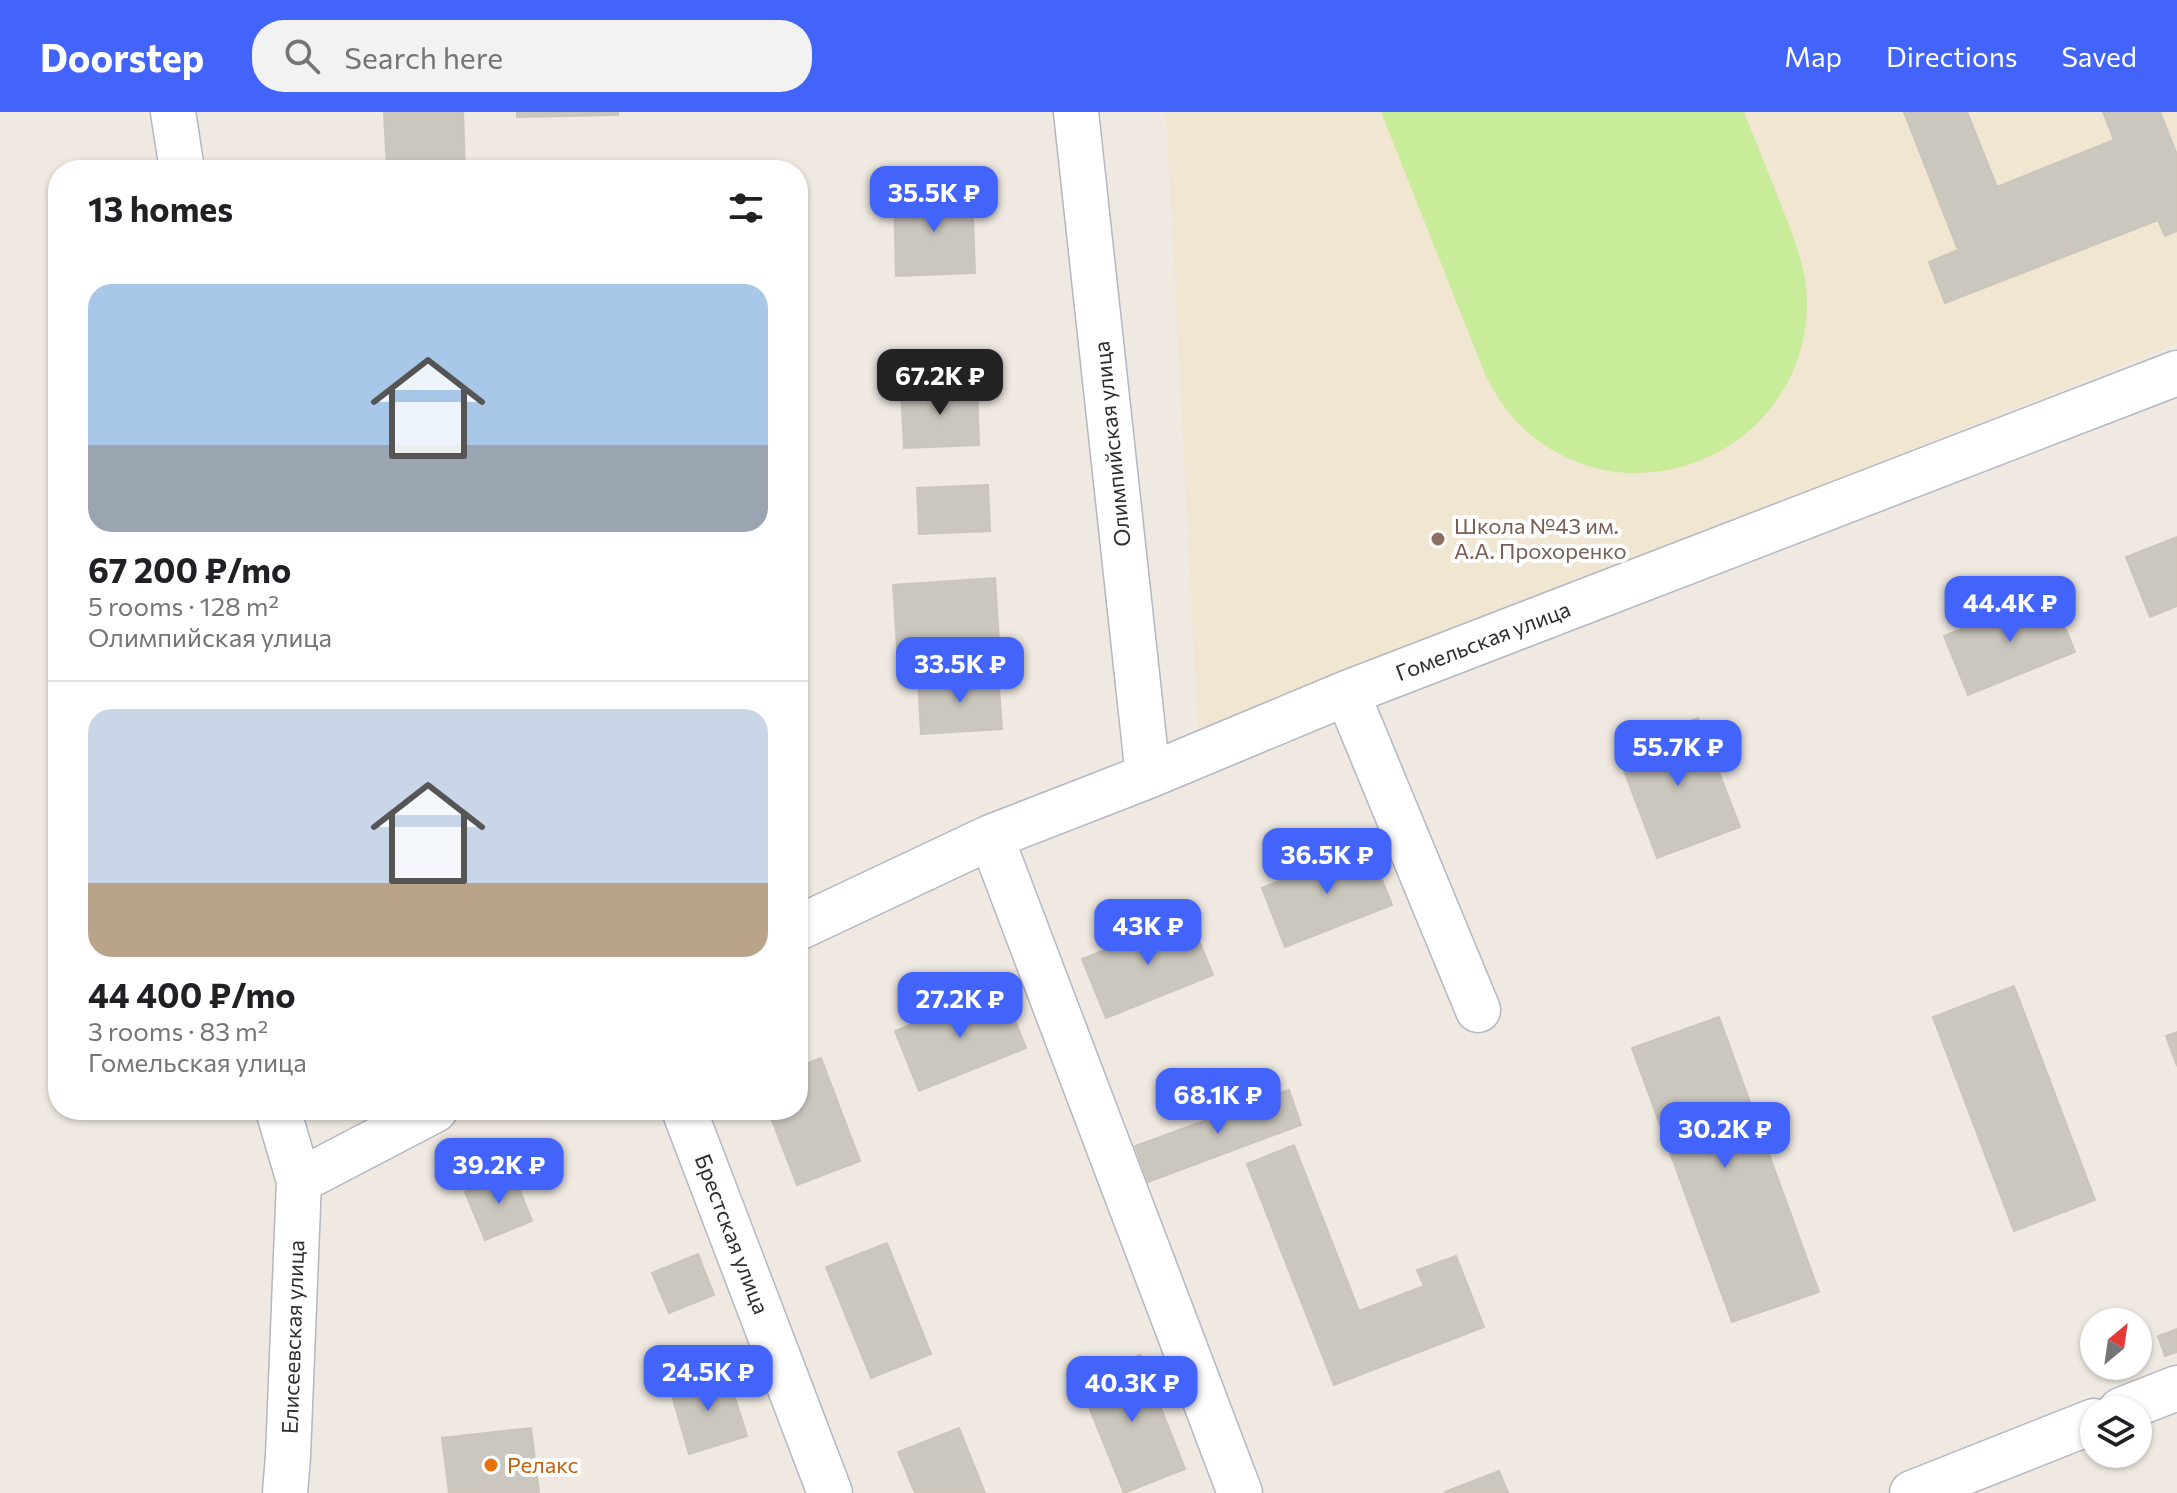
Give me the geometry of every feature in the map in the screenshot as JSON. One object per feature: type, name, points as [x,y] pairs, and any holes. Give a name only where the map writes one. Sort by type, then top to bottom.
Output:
[{"type":"street","points":[[173,112],[180,160]]},
{"type":"street","name":"Олимпийская улица","points":[[1076,112],[1148,776]]},
{"type":"street","name":"Гомельская улица","points":[[808,923],[991,837],[1347,693],[2177,373]]},
{"type":"street","points":[[1347,693],[1478,1010]]},
{"type":"street","points":[[991,837],[1240,1493]]},
{"type":"street","name":"Елисеевская улица","points":[[281,1120],[299,1181],[285,1493]]},
{"type":"street","points":[[299,1181],[416,1120]]},
{"type":"street","name":"Брестская улица","points":[[688,1120],[830,1493]]},
{"type":"street","points":[[2152,1398],[2177,1388]]},
{"type":"street","points":[[1912,1493],[2080,1427]]},
{"type":"shaded area","name":"Школа №43 им. А.А. Прохоренко","points":[[1166,112],[2177,112],[2177,344],[1198,733]]},
{"type":"green space","points":[[1381,112],[1744,112],[1795,240],[1807,293],[1798,358],[1776,401],[1744,435],[1704,459],[1659,471],[1612,471],[1566,457],[1523,428],[1501,402],[1485,374]]},
{"type":"building","points":[[384,112],[463,112],[465,160],[386,160]]},
{"type":"building","points":[[517,112],[618,112],[618,115],[517,117]]},
{"type":"building","points":[[1904,112],[1967,112],[1997,187],[2114,140],[2103,112],[2160,112],[2177,155],[2177,231],[2165,236],[2158,220],[1945,303],[1929,262],[1958,250]]},
{"type":"building","points":[[972,192],[975,273],[896,276],[894,194]]},
{"type":"building","points":[[977,386],[979,445],[904,448],[901,389]]},
{"type":"building","points":[[988,485],[990,531],[919,534],[917,488]]},
{"type":"building","points":[[2177,537],[2177,606],[2150,617],[2126,557]]},
{"type":"building","points":[[995,578],[999,641],[897,647],[893,585]]},
{"type":"building","points":[[2051,593],[2075,652],[1968,695],[1944,636]]},
{"type":"building","points":[[998,675],[1002,729],[921,734],[918,680]]},
{"type":"building","points":[[1698,718],[1740,827],[1657,858],[1616,749]]},
{"type":"building","points":[[1368,845],[1392,905],[1285,947],[1262,888]]},
{"type":"building","points":[[1189,916],[1213,975],[1106,1018],[1082,959]]},
{"type":"building","points":[[2014,986],[2095,1200],[2014,1231],[1933,1017]]},
{"type":"building","points":[[1002,988],[1026,1048],[919,1091],[895,1031]]},
{"type":"building","points":[[1719,1017],[1819,1292],[1732,1322],[1632,1048]]},
{"type":"building","points":[[2177,1032],[2177,1066],[2166,1036]]},
{"type":"building","points":[[821,1058],[860,1161],[797,1185],[772,1120],[808,1120],[808,1063]]},
{"type":"building","points":[[1289,1090],[1301,1125],[1148,1182],[1135,1146]]},
{"type":"building","points":[[1294,1145],[1359,1311],[1424,1286],[1417,1270],[1456,1256],[1484,1327],[1334,1385],[1247,1164]]},
{"type":"building","points":[[513,1173],[532,1221],[485,1240],[465,1192]]},
{"type":"building","points":[[887,1243],[931,1354],[871,1378],[826,1267]]},
{"type":"building","points":[[698,1254],[714,1295],[669,1313],[652,1273]]},
{"type":"building","points":[[2177,1329],[2177,1352],[2165,1356],[2158,1336]]},
{"type":"building","points":[[1140,1355],[1185,1469],[1124,1493],[1078,1380]]},
{"type":"building","points":[[727,1372],[747,1436],[689,1454],[670,1389]]},
{"type":"building","name":"Релакс","points":[[531,1428],[539,1493],[449,1493],[442,1438]]},
{"type":"building","points":[[959,1428],[985,1493],[915,1493],[898,1452]]},
{"type":"building","points":[[1499,1471],[1508,1493],[1445,1493],[1445,1492]]},
{"type":"place","name":"Школа №43 им. А.А. Прохоренко","points":[[1438,539]]},
{"type":"place","name":"Релакс","points":[[491,1465]]}]
